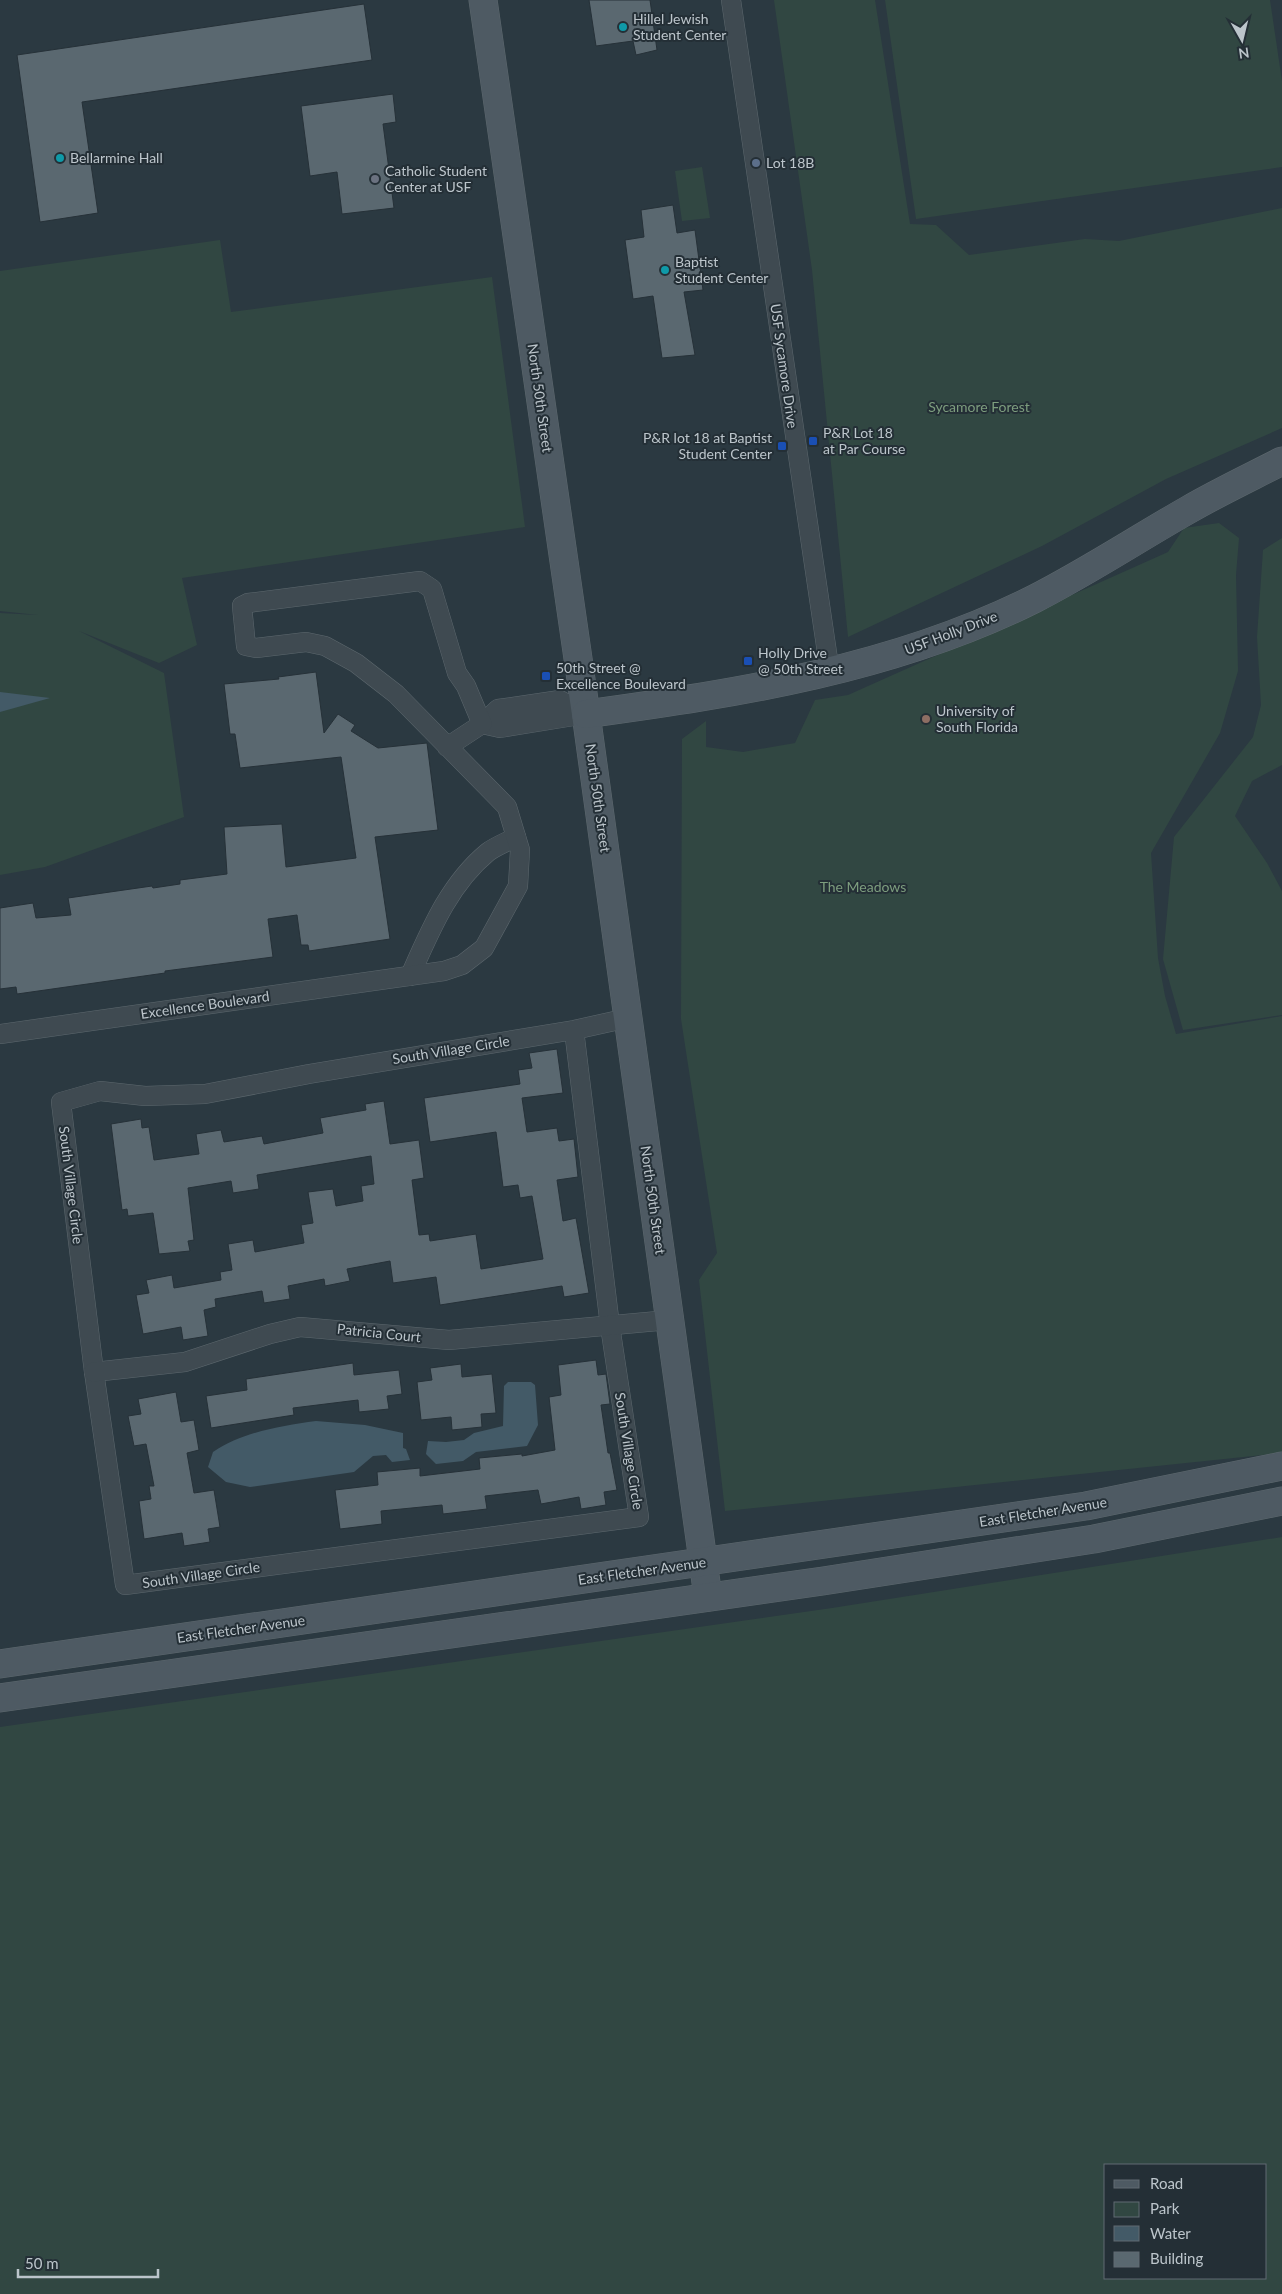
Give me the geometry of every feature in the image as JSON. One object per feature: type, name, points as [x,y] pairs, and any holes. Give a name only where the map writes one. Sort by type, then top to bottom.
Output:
[{"type":"main road","name":"North 50th Street","points":[[483,0],[586,714],[708,1598]]},
{"type":"main road","name":"USF Holly Drive","points":[[586,714],[759,687],[830,673],[903,652],[974,625],[1034,599],[1189,509],[1282,461]]},
{"type":"main road","name":"East Fletcher Avenue","points":[[0,1664],[1086,1506],[1282,1466]]},
{"type":"main road","points":[[0,1698],[708,1598],[1094,1539],[1282,1501]]},
{"type":"street","name":"USF Sycamore Drive","points":[[731,0],[830,673]]},
{"type":"street","name":"Excellence Boulevard","points":[[0,1034],[444,971],[462,965],[484,948],[518,886],[520,850],[506,807],[396,694],[356,663],[325,646],[306,642],[256,648],[246,646],[242,606],[248,603],[420,581],[432,589],[457,673],[466,686],[482,724]]},
{"type":"street","points":[[447,748],[482,724],[498,709],[560,700],[586,714]]},
{"type":"street","points":[[410,976],[437,915],[464,876],[489,851],[516,837]]},
{"type":"street","name":"South Village Circle","points":[[574,1030],[610,1326],[639,1517],[125,1585],[94,1372],[61,1102],[100,1091],[145,1096],[205,1094],[309,1074],[574,1030],[628,1018]]},
{"type":"street","name":"Patricia Court","points":[[94,1372],[185,1362],[270,1334],[300,1327],[449,1340],[669,1320]]},
{"type":"green space","name":"Sycamore Forest","points":[[774,0],[875,0],[910,224],[936,225],[969,255],[1085,239],[1119,241],[1282,208],[1282,428],[1166,479],[1042,546],[848,637],[812,270]]},
{"type":"green space","points":[[885,0],[1270,0],[1282,81],[1282,167],[916,219]]},
{"type":"green space","points":[[702,167],[710,218],[682,221],[675,171]]},
{"type":"green space","points":[[220,240],[231,312],[492,277],[525,527],[182,578],[197,645],[159,663],[79,631],[164,673],[184,817],[45,867],[0,875],[0,613],[38,615],[0,611],[0,271]]},
{"type":"green space","name":"The Meadows","points":[[1219,523],[1239,538],[1236,575],[1238,671],[1220,733],[1151,853],[1158,958],[1165,996],[1176,1034],[1282,1016],[1282,1453],[725,1511],[699,1280],[717,1253],[681,1019],[682,739],[706,721],[706,747],[743,752],[795,743],[815,700],[848,695],[1168,552],[1184,528]]},
{"type":"green space","points":[[1282,538],[1282,765],[1252,781],[1235,816],[1267,863],[1282,891],[1282,1015],[1183,1030],[1163,959],[1174,837],[1253,737],[1261,705],[1257,637],[1263,550]]},
{"type":"green space","points":[[1282,1537],[1282,2294],[0,2294],[0,1727],[832,1608]]},
{"type":"water","points":[[0,692],[50,698],[0,712]]},
{"type":"water","points":[[508,1382],[531,1382],[535,1385],[538,1425],[527,1446],[476,1452],[463,1461],[436,1464],[426,1454],[428,1441],[464,1440],[474,1433],[503,1426],[504,1386]]},
{"type":"water","points":[[316,1421],[365,1425],[403,1433],[403,1448],[406,1449],[410,1460],[392,1462],[386,1455],[373,1456],[354,1472],[250,1487],[226,1482],[208,1467],[213,1452],[237,1439],[262,1431]]},
{"type":"building","name":"Hillel Jewish Student Center","points":[[589,0],[650,0],[657,50],[636,55],[633,41],[596,46]]},
{"type":"building","name":"Bellarmine Hall","points":[[364,4],[372,60],[82,102],[98,213],[40,222],[17,55]]},
{"type":"building","points":[[393,94],[396,122],[383,124],[394,208],[342,214],[337,172],[310,176],[301,106]]},
{"type":"building","name":"Baptist Student Center","points":[[673,205],[677,233],[695,230],[703,290],[684,292],[695,355],[662,358],[653,296],[633,299],[625,240],[644,237],[641,210]]},
{"type":"building","points":[[316,672],[324,733],[338,714],[355,725],[351,731],[378,748],[427,743],[438,830],[375,837],[390,939],[309,951],[308,945],[301,945],[297,915],[268,919],[273,957],[165,971],[165,973],[17,994],[16,987],[0,989],[0,908],[33,903],[36,918],[71,915],[68,898],[180,884],[180,880],[227,874],[224,827],[282,824],[286,867],[356,858],[341,757],[240,768],[235,734],[230,734],[224,684],[279,679],[278,677]]},
{"type":"building","points":[[557,1049],[563,1093],[522,1098],[527,1132],[557,1128],[559,1141],[574,1139],[578,1177],[557,1180],[563,1221],[576,1218],[589,1293],[564,1297],[562,1286],[440,1305],[436,1277],[393,1283],[390,1261],[347,1269],[350,1281],[325,1286],[324,1279],[288,1286],[290,1299],[264,1303],[262,1291],[215,1299],[216,1307],[204,1310],[208,1336],[183,1340],[181,1327],[143,1334],[136,1295],[149,1293],[146,1280],[172,1275],[174,1288],[221,1280],[220,1272],[232,1270],[228,1244],[253,1240],[255,1252],[304,1243],[301,1225],[313,1223],[308,1192],[333,1189],[336,1206],[363,1201],[361,1186],[374,1184],[371,1156],[257,1175],[259,1189],[233,1193],[231,1181],[188,1188],[194,1240],[188,1241],[190,1251],[159,1254],[153,1213],[128,1216],[127,1209],[122,1210],[111,1124],[141,1119],[142,1128],[149,1127],[154,1160],[199,1154],[196,1134],[221,1130],[224,1142],[262,1136],[264,1144],[323,1133],[320,1118],[366,1110],[365,1104],[384,1101],[390,1144],[419,1140],[424,1178],[412,1180],[419,1235],[429,1234],[430,1241],[476,1234],[481,1269],[543,1259],[532,1196],[520,1198],[518,1185],[503,1187],[496,1132],[430,1142],[424,1098],[520,1084],[518,1070],[532,1068],[529,1053]]},
{"type":"building","points":[[596,1360],[598,1375],[606,1374],[610,1404],[601,1405],[608,1453],[610,1453],[617,1490],[604,1492],[606,1505],[581,1509],[579,1497],[541,1504],[538,1490],[485,1496],[487,1509],[443,1514],[442,1505],[381,1511],[382,1524],[340,1529],[335,1490],[378,1485],[377,1472],[420,1468],[420,1476],[480,1469],[479,1458],[522,1454],[522,1456],[555,1450],[549,1397],[561,1395],[558,1365]]},
{"type":"building","points":[[353,1363],[354,1375],[399,1370],[402,1394],[387,1396],[389,1409],[359,1412],[358,1400],[293,1408],[294,1415],[211,1428],[206,1396],[247,1390],[246,1379]]},
{"type":"building","points":[[461,1364],[462,1377],[492,1374],[496,1413],[481,1414],[482,1427],[452,1430],[451,1417],[421,1420],[417,1382],[432,1380],[430,1368]]},
{"type":"building","points":[[176,1392],[181,1422],[194,1420],[199,1450],[187,1453],[194,1493],[214,1490],[220,1527],[208,1529],[210,1542],[184,1546],[182,1533],[144,1539],[139,1501],[151,1499],[149,1486],[154,1486],[146,1444],[134,1446],[128,1416],[141,1414],[138,1399]]},
{"type":"place","name":"Hillel Jewish Student Center","points":[[623,27]]},
{"type":"place","name":"Bellarmine Hall","points":[[60,158]]},
{"type":"place","name":"Lot 18B","points":[[756,163]]},
{"type":"place","name":"Catholic Student Center at USF","points":[[375,179]]},
{"type":"place","name":"Baptist Student Center","points":[[665,270]]},
{"type":"place","name":"P&R Lot 18 at Par Course","points":[[813,441]]},
{"type":"place","name":"P&R lot 18 at Baptist Student Center","points":[[782,446]]},
{"type":"place","name":"Holly Drive @ 50th Street","points":[[748,661]]},
{"type":"place","name":"50th Street @ Excellence Boulevard","points":[[546,676]]},
{"type":"place","name":"University of South Florida","points":[[926,719]]}]
